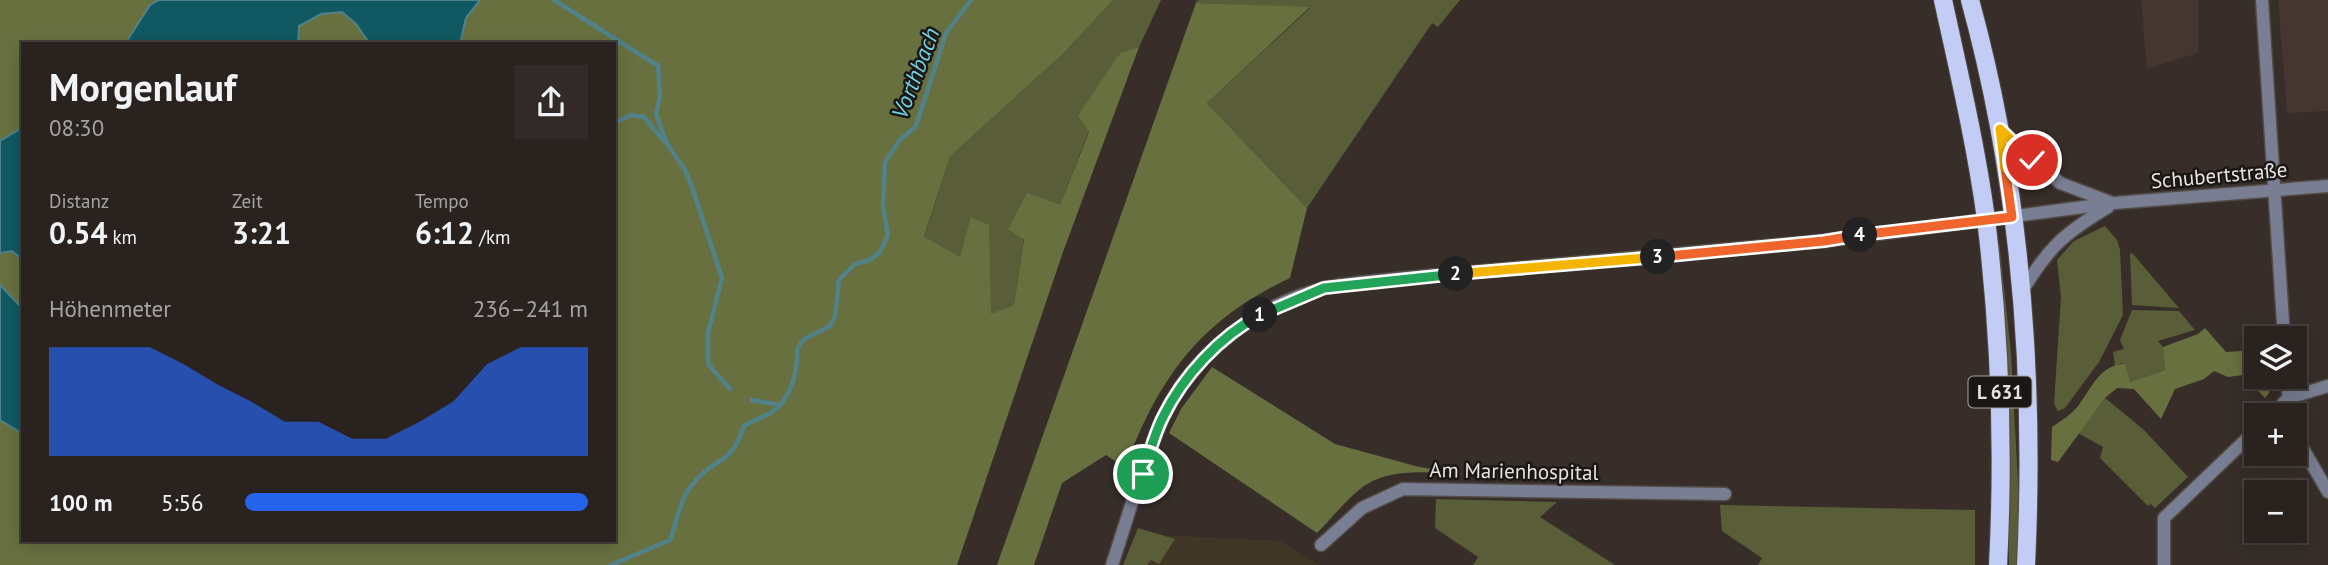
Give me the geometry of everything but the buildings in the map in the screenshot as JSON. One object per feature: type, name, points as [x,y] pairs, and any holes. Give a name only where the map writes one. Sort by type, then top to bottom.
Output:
[{"type":"main road","name":"L 631","points":[[1943,0],[1973,140],[1986,219],[1999,363],[2001,499],[1998,565]]},
{"type":"main road","name":"L 631","points":[[1970,0],[2000,129],[2021,293],[2029,437],[2026,565]]},
{"type":"street","points":[[2262,0],[2283,326]]},
{"type":"street","name":"Schubertstraße","points":[[2000,129],[2060,183],[2114,203]]},
{"type":"street","name":"Schubertstraße","points":[[1112,565],[1163,417],[1190,376],[1218,344],[1251,320],[1324,288],[1394,279],[1810,243],[2114,203],[2328,186]]},
{"type":"street","name":"Schubertstraße","points":[[2021,293],[2046,253],[2072,228],[2114,203]]},
{"type":"street","points":[[2283,403],[2288,398],[2328,386]]},
{"type":"street","points":[[2288,389],[2289,403]]},
{"type":"street","points":[[2164,565],[2164,518],[2244,441]]},
{"type":"street","points":[[2307,456],[2328,492]]},
{"type":"street","name":"Am Marienhospital","points":[[1321,545],[1362,508],[1403,489],[1725,494]]},
{"type":"shaded area","points":[[2141,0],[2198,0],[2198,53],[2147,69]]},
{"type":"shaded area","points":[[2278,0],[2328,0],[2328,111],[2287,113]]},
{"type":"shaded area","points":[[1138,534],[1280,541],[1319,565],[1127,565]]},
{"type":"green space","points":[[0,0],[159,0],[150,5],[126,42],[21,42],[21,130],[0,141]]},
{"type":"green space","points":[[480,0],[1113,0],[1064,53],[950,156],[924,237],[960,257],[971,217],[989,225],[991,314],[1014,305],[1024,239],[1008,230],[1027,193],[1060,205],[1089,132],[1078,116],[1120,53],[1139,47],[1063,252],[957,565],[0,565],[0,420],[21,433],[21,542],[616,542],[616,42],[460,42],[466,18]]},
{"type":"green space","points":[[1113,0],[1161,0],[1139,47],[1119,54],[1060,205],[1009,231],[1024,238],[1014,306],[991,315],[960,258],[924,238],[950,155],[1064,53]]},
{"type":"green space","points":[[1197,0],[1197,3],[1310,7],[1207,103],[1307,208],[1290,278],[1258,294],[1231,313],[1186,355],[1152,406],[1125,468],[1106,455],[1062,483],[1034,565],[997,565]]},
{"type":"green space","points":[[1198,0],[1460,0],[1438,27],[1432,23],[1307,208],[1207,103],[1310,8],[1197,3]]},
{"type":"green space","points":[[342,12],[356,24],[369,42],[298,42],[299,26],[321,14]]},
{"type":"green space","points":[[2105,226],[2117,240],[2120,250],[2123,315],[2099,362],[2065,408],[2058,411],[2054,404],[2061,297],[2057,260],[2074,241]]},
{"type":"green space","points":[[1999,242],[2011,353],[2019,501],[2017,565],[2009,565],[2009,415]]},
{"type":"green space","points":[[12,251],[21,258],[21,307],[0,285],[0,253]]},
{"type":"green space","points":[[2130,253],[2133,254],[2179,308],[2132,305]]},
{"type":"green space","points":[[2132,310],[2179,311],[2195,330],[2158,341],[2163,347],[2165,370],[2130,382],[2122,363],[2115,366],[2113,352],[2124,349],[2120,340]]},
{"type":"green space","points":[[2205,328],[2226,352],[2244,351],[2244,376],[2228,377],[2214,371],[2204,379],[2175,389],[2161,419],[2134,389],[2117,388],[2105,398],[2058,462],[2051,460],[2052,427],[2075,409],[2103,373],[2116,365],[2125,364],[2130,382],[2165,370],[2163,347],[2198,334]]},
{"type":"green space","points":[[1212,367],[1335,444],[1419,467],[1464,474],[1423,472],[1382,477],[1359,490],[1317,533],[1169,433],[1181,409]]},
{"type":"green space","points":[[2256,389],[2269,389],[2265,398]]},
{"type":"green space","points":[[2105,398],[2144,430],[2188,477],[2155,508],[2151,504],[2148,506],[2100,458],[2103,447],[2078,433]]},
{"type":"green space","points":[[1436,499],[1557,502],[1540,517],[1615,565],[1473,565],[1478,557],[1435,528]]},
{"type":"green space","points":[[1720,505],[1975,510],[1975,565],[1758,565],[1762,558],[1722,531]]},
{"type":"green space","points":[[1138,528],[1175,539],[1159,564],[1151,560],[1147,565],[1123,565]]},
{"type":"water","points":[[159,0],[480,0],[466,18],[460,42],[369,42],[356,24],[342,12],[321,14],[299,26],[298,42],[126,42],[150,5]]},
{"type":"water","points":[[21,130],[21,258],[12,251],[0,253],[0,141]]},
{"type":"water","points":[[0,285],[21,307],[21,433],[0,420]]},
{"type":"waterway","points":[[554,0],[658,66],[660,96],[656,114],[667,144],[684,168],[692,187],[722,278],[708,333],[708,364],[730,389]]},
{"type":"waterway","name":"Vorthbach","points":[[611,565],[670,540],[681,505],[692,485],[707,469],[727,456],[739,440],[744,426],[769,414],[783,402],[792,385],[797,349],[804,339],[830,326],[835,316],[839,280],[855,264],[870,260],[880,252],[888,235],[883,206],[885,162],[900,140],[916,126],[946,33],[971,0]]},
{"type":"waterway","points":[[616,122],[631,115],[644,117],[664,141]]},
{"type":"waterway","points":[[752,400],[780,405]]},
{"type":"route","points":[[1143,474],[1163,417],[1190,376],[1218,344],[1251,320],[1324,288],[1394,279],[1824,241],[1885,231],[2012,217],[2000,129],[2032,160]]}]
